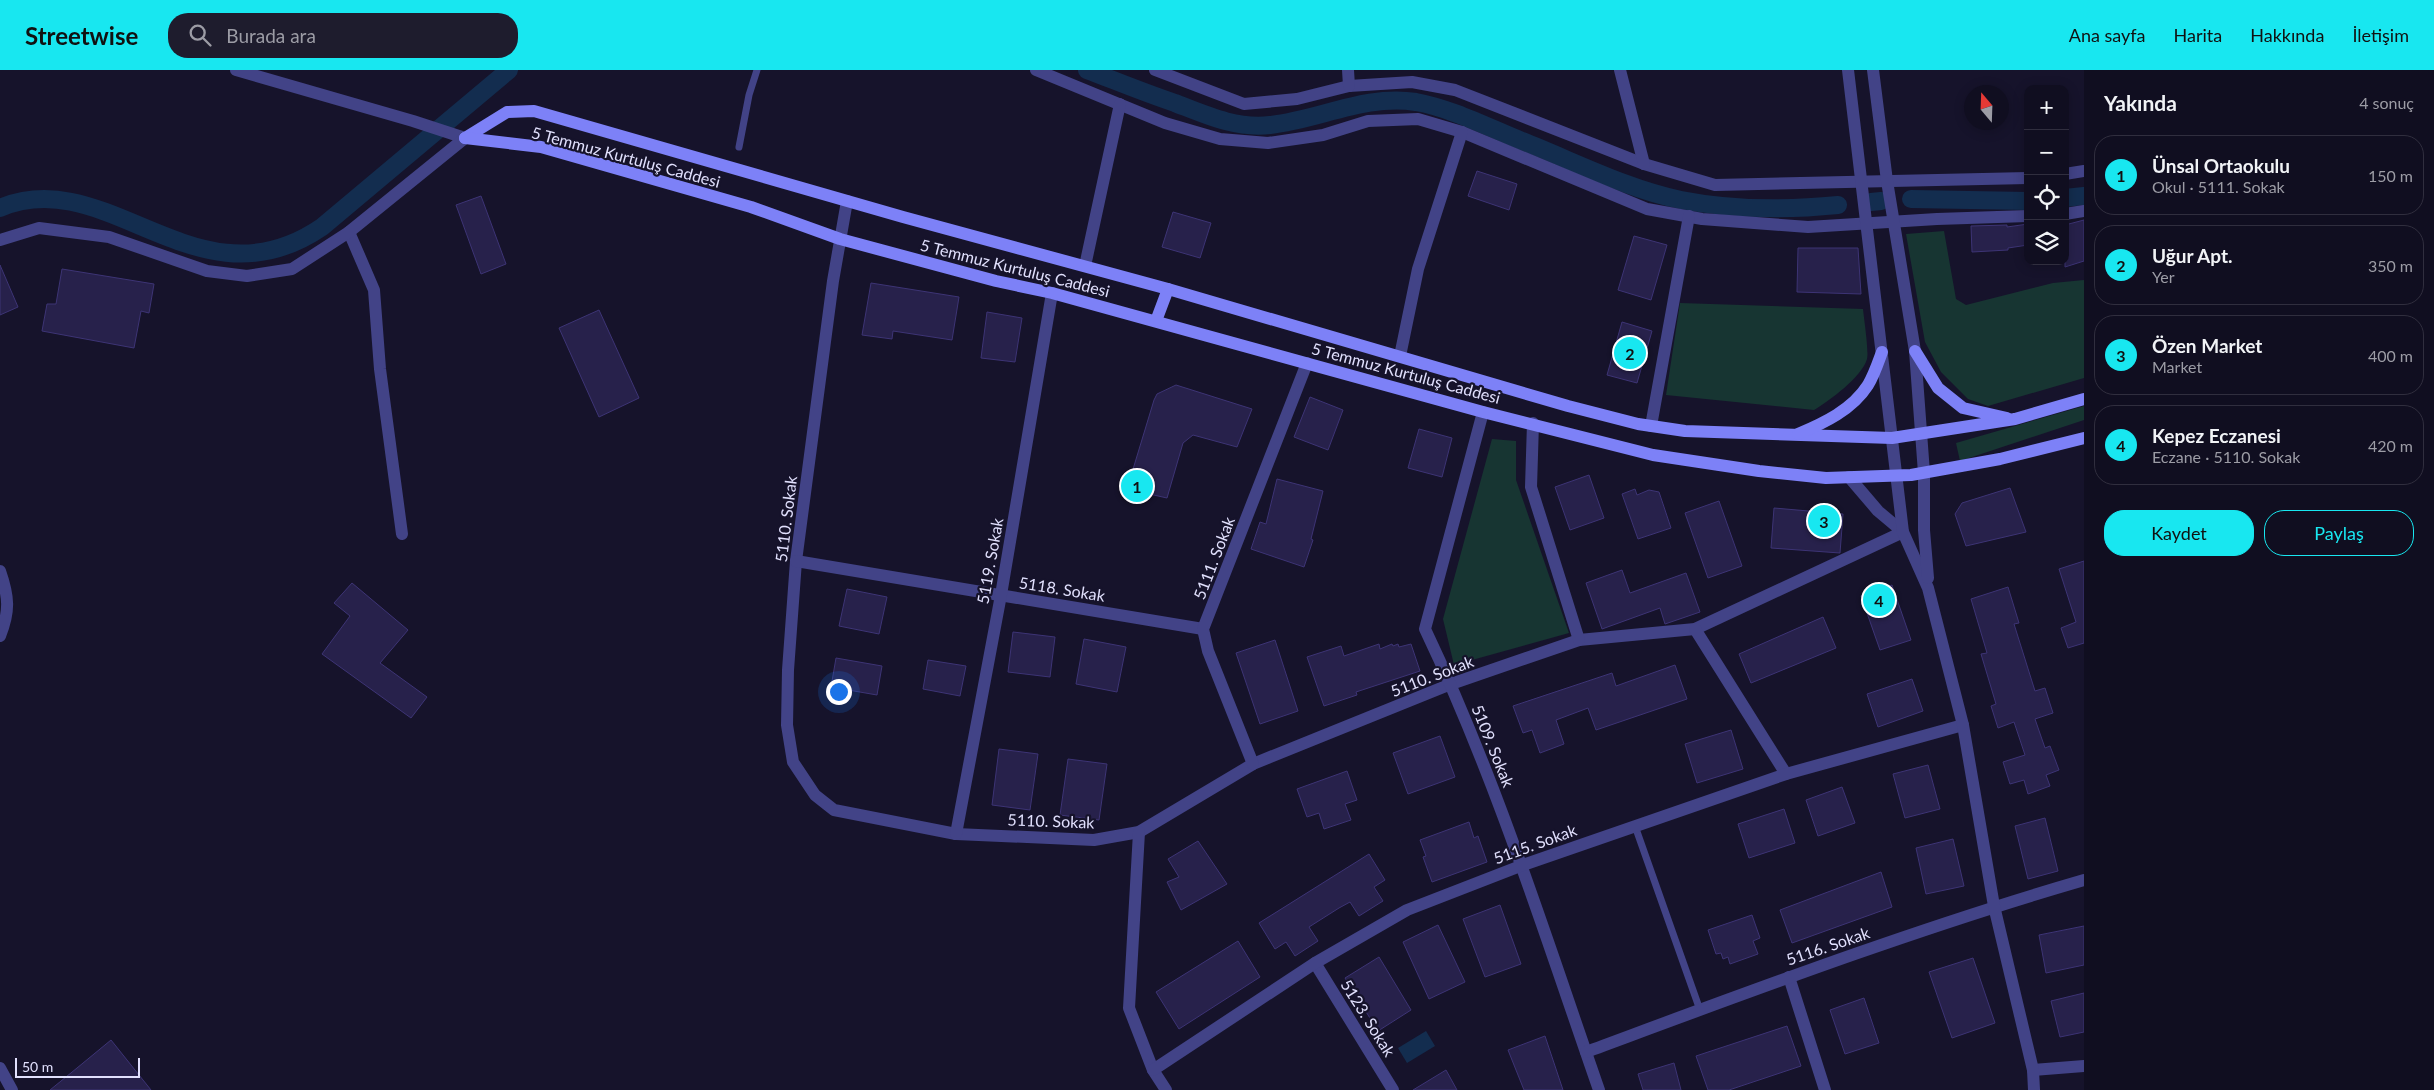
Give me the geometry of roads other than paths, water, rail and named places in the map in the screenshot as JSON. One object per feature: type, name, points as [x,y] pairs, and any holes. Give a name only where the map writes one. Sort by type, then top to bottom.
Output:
[{"type":"main road","name":"5 Temmuz Kurtuluş Caddesi","points":[[465,138],[507,112],[534,111],[847,201],[1168,289],[1568,406],[1651,426],[1685,432],[1892,438],[2015,419],[2084,399]]},
{"type":"main road","name":"5 Temmuz Kurtuluş Caddesi","points":[[465,138],[541,147],[751,207],[840,239],[996,281],[1052,293],[1483,412],[1654,455],[1759,471],[1826,478],[1895,476],[1924,474],[2000,459],[2084,438]]},
{"type":"main road","points":[[1156,321],[1168,289]]},
{"type":"main road","points":[[1915,351],[1938,388],[1963,408],[2015,419]]},
{"type":"main road","points":[[1795,436],[1827,422],[1847,408],[1868,385],[1882,352]]},
{"type":"street","points":[[236,70],[249,72],[465,138]]},
{"type":"street","points":[[1036,70],[1165,123],[1220,138],[1268,143],[1323,135],[1368,121],[1418,118],[1462,132],[1647,209],[1689,216],[1808,228],[1866,223],[2024,216]]},
{"type":"street","points":[[1155,70],[1244,104],[1297,99],[1349,86],[1412,82],[1455,90],[1644,164],[1715,185],[2024,178]]},
{"type":"street","points":[[1348,70],[1349,86]]},
{"type":"street","points":[[1620,70],[1644,164]]},
{"type":"street","points":[[1848,70],[1892,438],[1900,534]]},
{"type":"street","points":[[1873,70],[1893,222],[1915,351],[1922,434],[1924,530],[1928,588],[1963,726],[1994,906],[2034,1070],[2034,1090]]},
{"type":"street","points":[[1085,266],[1120,104]]},
{"type":"street","points":[[1400,356],[1418,269],[1462,132]]},
{"type":"street","points":[[0,240],[39,228],[109,238],[207,271],[247,276],[292,269],[349,232],[465,138]]},
{"type":"street","points":[[2069,173],[2084,171]]},
{"type":"street","name":"5110. Sokak","points":[[847,201],[840,239],[796,561],[786,725],[793,762],[815,795],[834,810],[956,834],[1094,840],[1138,832],[1253,764],[1451,684],[1579,640],[1695,629],[1900,534]]},
{"type":"street","points":[[2069,213],[2084,211]]},
{"type":"street","points":[[1651,426],[1689,216]]},
{"type":"street","points":[[349,232],[374,290],[380,369],[402,534]]},
{"type":"street","name":"5119. Sokak","points":[[956,834],[1000,595],[1052,293]]},
{"type":"street","name":"5111. Sokak","points":[[1204,628],[1307,363]]},
{"type":"street","name":"5109. Sokak","points":[[1483,412],[1425,629],[1451,684],[1523,865],[1599,1090]]},
{"type":"street","points":[[1532,423],[1531,487],[1579,640]]},
{"type":"street","points":[[1849,477],[1900,534],[1928,588]]},
{"type":"street","name":"5118. Sokak","points":[[796,561],[1204,628]]},
{"type":"street","points":[[0,571],[4,584],[8,616],[0,636]]},
{"type":"street","points":[[1204,628],[1208,651],[1253,764]]},
{"type":"street","points":[[1695,629],[1786,774]]},
{"type":"street","name":"5115. Sokak","points":[[1153,1070],[1315,964],[1407,910],[1523,865],[1786,774],[1963,726]]},
{"type":"street","points":[[1138,832],[1129,1008],[1153,1070],[1166,1090]]},
{"type":"street","name":"5116. Sokak","points":[[1586,1052],[1789,977],[1994,906],[2084,880]]},
{"type":"street","name":"5123. Sokak","points":[[1315,964],[1393,1090]]},
{"type":"street","points":[[1789,977],[1822,1089]]},
{"type":"street","points":[[2034,1070],[2084,1066]]},
{"type":"street","points":[[0,1068],[12,1090]]},
{"type":"lane","points":[[739,147],[749,95],[757,70]]},
{"type":"lane","points":[[1636,826],[1700,1010]]},
{"type":"water","points":[[1426,1031],[1435,1046],[1407,1063],[1398,1048]]},
{"type":"waterway","points":[[0,208],[40,199],[78,204],[117,216],[194,246],[235,253],[277,249],[322,227],[509,70]]},
{"type":"waterway","points":[[1087,70],[1221,120],[1245,125],[1257,126],[1288,122],[1360,104],[1397,100],[1416,102],[1458,114],[1603,175],[1681,200],[1740,207],[1799,208],[1838,205]]},
{"type":"waterway","points":[[2069,198],[2084,196]]},
{"type":"waterway","points":[[1911,199],[2024,201]]},
{"type":"waterway","points":[[1871,202],[1881,201]]},
{"type":"place","name":"Uğur Apt.","points":[[1630,353]]},
{"type":"place","name":"Ünsal Ortaokulu","points":[[1137,486]]},
{"type":"place","name":"Özen Market","points":[[1824,521]]},
{"type":"place","name":"Kepez Eczanesi","points":[[1879,600]]}]
